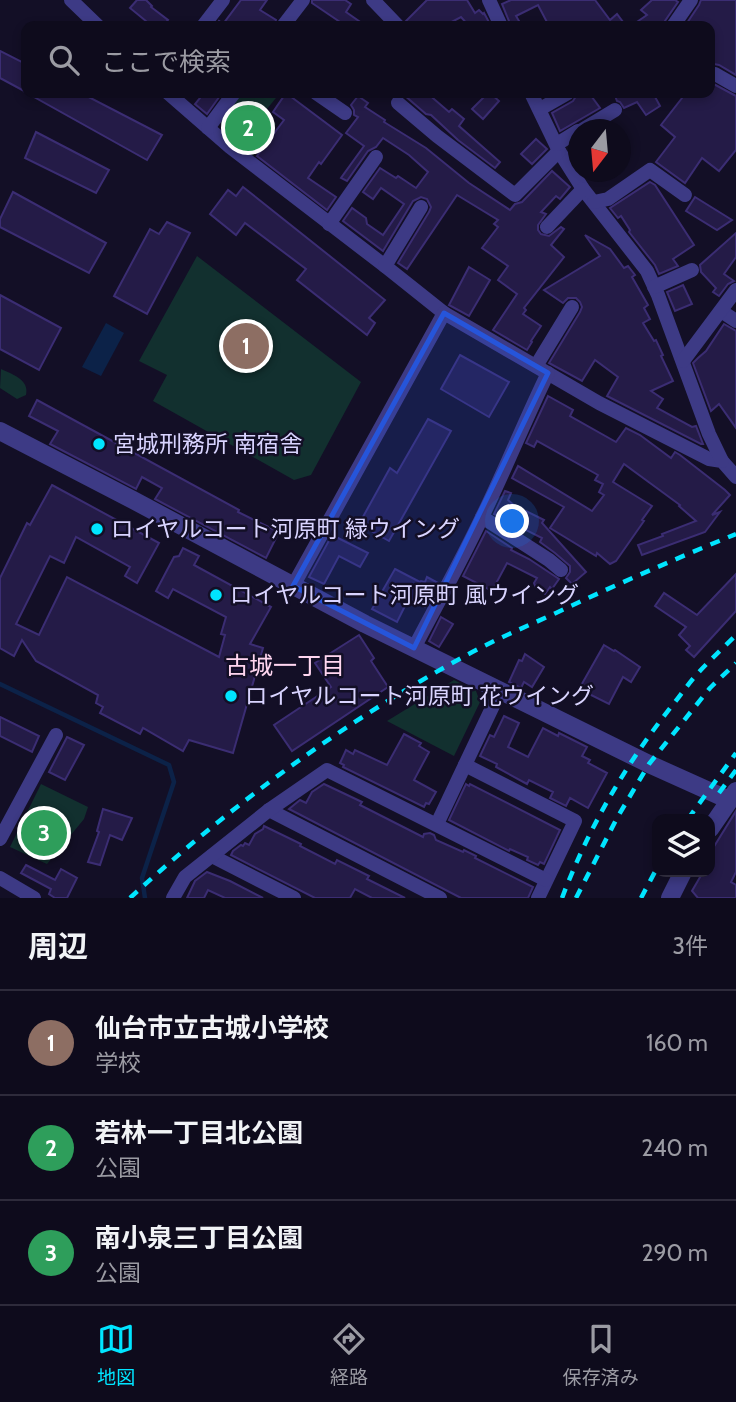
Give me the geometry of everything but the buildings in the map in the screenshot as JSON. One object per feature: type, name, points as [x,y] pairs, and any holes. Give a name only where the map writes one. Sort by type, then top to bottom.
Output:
[{"type":"street","points":[[71,0],[93,21]]},
{"type":"street","points":[[207,21],[223,0]]},
{"type":"street","points":[[287,21],[303,0]]},
{"type":"street","points":[[373,0],[393,21]]},
{"type":"street","points":[[489,0],[499,21]]},
{"type":"street","points":[[676,21],[691,0]]},
{"type":"street","points":[[715,74],[736,86]]},
{"type":"street","points":[[174,98],[230,147],[444,313],[599,403],[709,459],[722,461]]},
{"type":"street","points":[[208,128],[230,98]]},
{"type":"street","points":[[323,98],[345,113]]},
{"type":"street","points":[[534,98],[558,148],[583,189],[647,271],[709,434],[722,461],[736,477]]},
{"type":"street","points":[[540,109],[559,98]]},
{"type":"street","points":[[398,103],[515,195],[568,140]]},
{"type":"street","points":[[599,119],[615,110]]},
{"type":"street","points":[[329,224],[376,157]]},
{"type":"street","points":[[594,202],[608,199],[650,170],[685,195]]},
{"type":"street","points":[[547,228],[583,189]]},
{"type":"street","points":[[385,266],[421,207]]},
{"type":"street","points":[[654,287],[692,270]]},
{"type":"street","points":[[683,361],[736,290]]},
{"type":"street","points":[[414,648],[482,517],[515,446],[542,370],[572,307]]},
{"type":"street","points":[[721,311],[736,321]]},
{"type":"street","points":[[293,586],[444,313]]},
{"type":"street","points":[[0,431],[293,586],[500,691],[655,767],[733,796],[715,822]]},
{"type":"street","points":[[482,517],[561,570]]},
{"type":"street","points":[[437,824],[500,691]]},
{"type":"street","points":[[1,834],[56,735]]},
{"type":"street","points":[[465,765],[575,821],[538,898]]},
{"type":"street","points":[[173,898],[185,877],[269,810],[327,770],[546,880]]},
{"type":"street","points":[[269,810],[440,898]]},
{"type":"street","points":[[212,856],[294,898]]},
{"type":"street","points":[[0,877],[34,898]]},
{"type":"street","points":[[670,898],[680,877]]},
{"type":"highlighted area","points":[[444,313],[548,373],[414,648],[293,586]]},
{"type":"green space","points":[[238,98],[276,98],[262,115],[276,124],[253,156],[224,133],[221,122]]},
{"type":"green space","points":[[197,256],[361,382],[311,475],[294,480],[153,401],[167,375],[139,361]]},
{"type":"green space","points":[[1,369],[23,382],[26,395],[17,399],[0,388]]},
{"type":"green space","points":[[454,680],[476,691],[480,702],[454,756],[387,721]]},
{"type":"green space","points":[[41,784],[88,807],[84,819],[47,864],[10,847]]},
{"type":"water","points":[[106,323],[124,333],[101,376],[82,367]]},
{"type":"waterway","points":[[0,684],[169,765],[174,782],[142,878],[145,898]]},
{"type":"railway","points":[[130,898],[248,798],[333,737],[420,681],[498,639],[736,534]]},
{"type":"railway","points":[[562,898],[609,798],[638,752],[694,677],[736,635]]},
{"type":"railway","points":[[576,898],[617,818],[649,764],[710,688],[736,663]]},
{"type":"railway","points":[[692,814],[736,753]]},
{"type":"railway","points":[[719,793],[736,770]]},
{"type":"railway","points":[[641,898],[652,877]]},
{"type":"place","name":"若林一丁目北公園","points":[[248,128]]},
{"type":"place","name":"仙台市立古城小学校","points":[[246,346]]},
{"type":"place","name":"宮城刑務所 南宿舎","points":[[99,444]]},
{"type":"place","name":"ロイヤルコート河原町 緑ウイング","points":[[97,529]]},
{"type":"place","name":"ロイヤルコート河原町 風ウイング","points":[[216,595]]},
{"type":"place","name":"ロイヤルコート河原町 花ウイング","points":[[231,696]]},
{"type":"place","name":"南小泉三丁目公園","points":[[44,833]]},
{"type":"district","name":"古城一丁目","points":[[285,665]]}]
